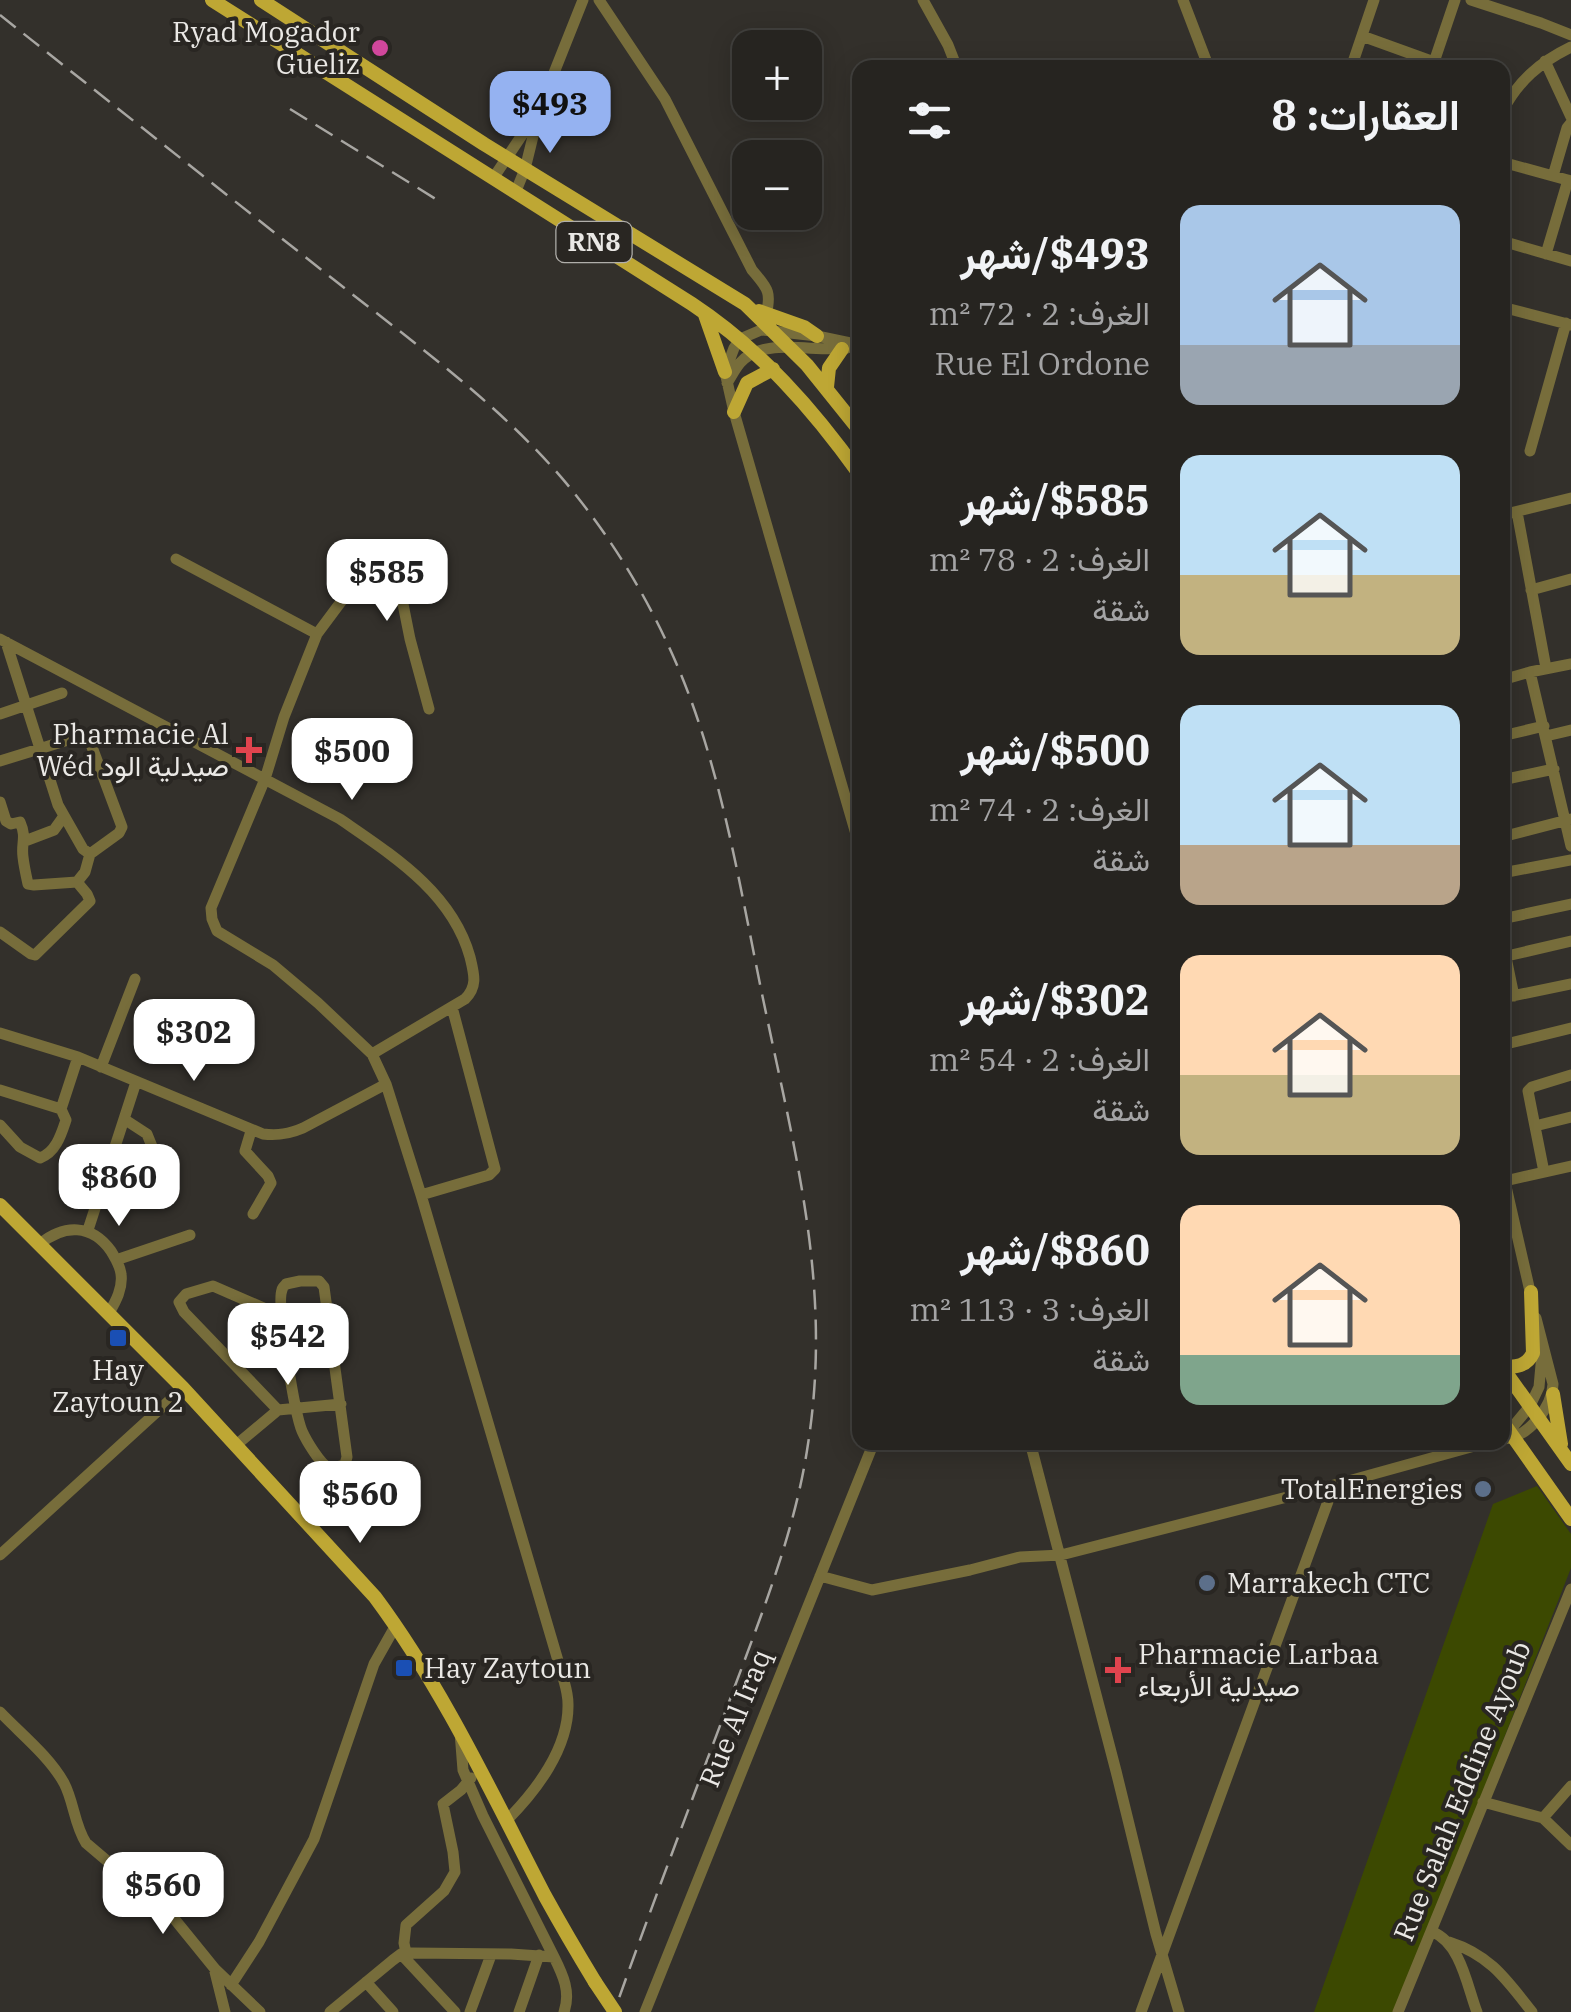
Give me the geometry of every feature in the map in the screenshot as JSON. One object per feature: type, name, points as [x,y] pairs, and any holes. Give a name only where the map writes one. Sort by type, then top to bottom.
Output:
[{"type":"main road","name":"RN8","points":[[212,0],[740,338],[818,419],[852,464]]},
{"type":"main road","name":"RN8","points":[[261,0],[745,304],[791,348],[852,421]]},
{"type":"main road","points":[[745,304],[817,336]]},
{"type":"main road","points":[[704,312],[726,378]]},
{"type":"main road","points":[[826,387],[829,368],[842,350]]},
{"type":"main road","points":[[734,412],[749,380],[773,369]]},
{"type":"main road","points":[[0,1205],[183,1388],[355,1573],[396,1624],[480,1767],[546,1897],[615,2012]]},
{"type":"main road","points":[[1510,1366],[1524,1364],[1533,1353],[1531,1292]]},
{"type":"main road","points":[[1510,1378],[1568,1459]]},
{"type":"main road","points":[[1553,1394],[1568,1459]]},
{"type":"main road","points":[[1510,1439],[1571,1520]]},
{"type":"street","points":[[516,192],[540,108],[583,0]]},
{"type":"street","points":[[599,0],[665,99],[752,270],[767,288],[770,298],[766,315]]},
{"type":"street","points":[[923,0],[954,60]]},
{"type":"street","points":[[1184,0],[1206,60]]},
{"type":"street","points":[[1353,60],[1374,0]]},
{"type":"street","points":[[1435,60],[1455,0]]},
{"type":"street","points":[[1471,0],[1571,35]]},
{"type":"street","points":[[1362,36],[1421,60]]},
{"type":"street","points":[[1510,99],[1521,82],[1545,60],[1571,47]]},
{"type":"street","points":[[1545,60],[1571,120],[1553,176]]},
{"type":"street","points":[[494,177],[540,108]]},
{"type":"street","points":[[1510,164],[1570,180],[1546,254]]},
{"type":"street","points":[[1510,243],[1571,261]]},
{"type":"street","points":[[1510,309],[1568,324],[1530,452]]},
{"type":"street","points":[[852,343],[761,330],[740,338],[726,378],[852,820]]},
{"type":"street","points":[[726,378],[755,352],[852,347]]},
{"type":"street","points":[[1510,513],[1571,498]]},
{"type":"street","points":[[1517,512],[1546,668]]},
{"type":"street","points":[[176,559],[317,634]]},
{"type":"street","points":[[430,709],[404,604],[380,578],[372,574],[358,579],[317,634],[284,717],[265,779],[211,908],[217,931],[273,964],[318,1003],[372,1054],[386,1084],[524,1541],[568,1704],[562,1736],[542,1782],[507,1820]]},
{"type":"street","points":[[1531,590],[1571,579]]},
{"type":"street","points":[[3,640],[340,819],[389,853],[440,900],[464,936],[475,978],[473,991],[465,1000],[372,1054]]},
{"type":"street","points":[[3,640],[58,804],[83,850],[90,854]]},
{"type":"street","points":[[1510,678],[1571,664]]},
{"type":"street","points":[[1530,672],[1568,820],[1571,846]]},
{"type":"street","points":[[0,714],[62,693]]},
{"type":"street","points":[[1510,735],[1571,730]]},
{"type":"street","points":[[0,761],[86,736],[122,827],[90,854],[85,872],[76,882],[34,886],[28,884],[21,824],[6,821],[0,802]]},
{"type":"street","points":[[1510,779],[1571,778]]},
{"type":"street","points":[[25,841],[54,830],[64,816]]},
{"type":"street","points":[[1510,835],[1568,820]]},
{"type":"street","points":[[1510,871],[1571,860]]},
{"type":"street","points":[[0,932],[31,954],[38,953],[89,904],[87,894],[76,882]]},
{"type":"street","points":[[1510,917],[1571,904]]},
{"type":"street","points":[[1510,955],[1571,941]]},
{"type":"street","points":[[101,1067],[135,979]]},
{"type":"street","points":[[1510,998],[1571,984]]},
{"type":"street","points":[[421,1195],[489,1175],[495,1169],[452,1007]]},
{"type":"street","points":[[1510,1042],[1571,1028]]},
{"type":"street","points":[[0,1033],[78,1057],[251,1131],[275,1135],[290,1133],[386,1084]]},
{"type":"street","points":[[0,1125],[20,1147],[40,1158],[51,1152],[66,1120],[61,1109],[78,1057]]},
{"type":"street","points":[[1544,1172],[1529,1088],[1571,1075]]},
{"type":"street","points":[[88,1230],[136,1082]]},
{"type":"street","points":[[0,1090],[61,1109]]},
{"type":"street","points":[[1535,1126],[1571,1116]]},
{"type":"street","points":[[124,1119],[147,1134],[166,1181]]},
{"type":"street","points":[[251,1131],[244,1151],[271,1183],[252,1214]]},
{"type":"street","points":[[1510,1175],[1571,1166]]},
{"type":"street","points":[[1510,1201],[1553,1384],[1553,1394],[1510,1431]]},
{"type":"street","points":[[40,1244],[55,1232],[71,1228],[88,1230],[106,1245],[121,1272],[118,1298],[109,1313]]},
{"type":"street","points":[[116,1260],[190,1235]]},
{"type":"street","points":[[320,1281],[324,1287],[347,1457],[345,1464],[337,1468],[324,1465],[302,1430],[282,1316],[283,1286],[320,1281]]},
{"type":"street","points":[[278,1410],[184,1312],[179,1302],[186,1294],[213,1286],[282,1316]]},
{"type":"street","points":[[1534,1412],[1542,1341]]},
{"type":"street","points":[[0,1554],[183,1388]]},
{"type":"street","points":[[236,1446],[278,1410],[340,1404]]},
{"type":"street","name":"Rue Al Iraq","points":[[645,2012],[871,1450]]},
{"type":"street","points":[[1032,1450],[1179,2012]]},
{"type":"street","points":[[820,1576],[872,1590],[1020,1557],[1061,1554],[1460,1450]]},
{"type":"street","points":[[1141,2012],[1334,1485]]},
{"type":"street","name":"Rue Salah Eddine Ayoub","points":[[1398,2012],[1571,1589]]},
{"type":"street","points":[[231,1986],[314,1839],[369,1676],[396,1624]]},
{"type":"street","points":[[0,1712],[55,1770],[86,1843],[172,1916],[214,1969],[260,2012]]},
{"type":"street","points":[[460,1732],[461,1760],[483,1816],[564,1979],[564,2012]]},
{"type":"street","points":[[455,2012],[404,1954],[404,1944],[406,1926],[444,1891],[455,1872],[444,1802],[469,1782],[480,1767]]},
{"type":"street","points":[[1542,1818],[1571,1786]]},
{"type":"street","points":[[1483,1802],[1542,1818],[1571,1845]]},
{"type":"street","points":[[1432,1932],[1468,1948],[1493,1965],[1532,2012]]},
{"type":"street","points":[[1448,1942],[1477,2012]]},
{"type":"street","points":[[333,2011],[404,1954],[554,1957]]},
{"type":"street","points":[[470,2012],[491,1955]]},
{"type":"street","points":[[519,2012],[539,1955]]},
{"type":"street","points":[[214,1969],[225,2012]]},
{"type":"street","points":[[366,1982],[394,2012]]},
{"type":"green space","points":[[1537,1486],[1571,1534],[1571,1568],[1396,2012],[1314,2012],[1493,1504]]},
{"type":"railway","points":[[0,15],[427,352],[545,459],[590,513],[640,591],[681,674],[705,741],[734,857],[808,1227],[816,1333],[814,1388],[802,1477],[775,1575],[614,2012]]},
{"type":"railway","points":[[290,109],[439,201]]},
{"type":"place","name":"Ryad Mogador Gueliz","points":[[380,48]]},
{"type":"place","name":"Pharmacie Al Wéd صيدلية الود","points":[[249,750]]},
{"type":"place","name":"Hay Zaytoun 2","points":[[118,1338]]},
{"type":"place","name":"TotalEnergies","points":[[1483,1489]]},
{"type":"place","name":"Marrakech CTC","points":[[1207,1583]]},
{"type":"place","name":"Hay Zaytoun","points":[[404,1668]]},
{"type":"place","name":"Pharmacie Larbaa صيدلية الأربعاء","points":[[1118,1670]]}]
